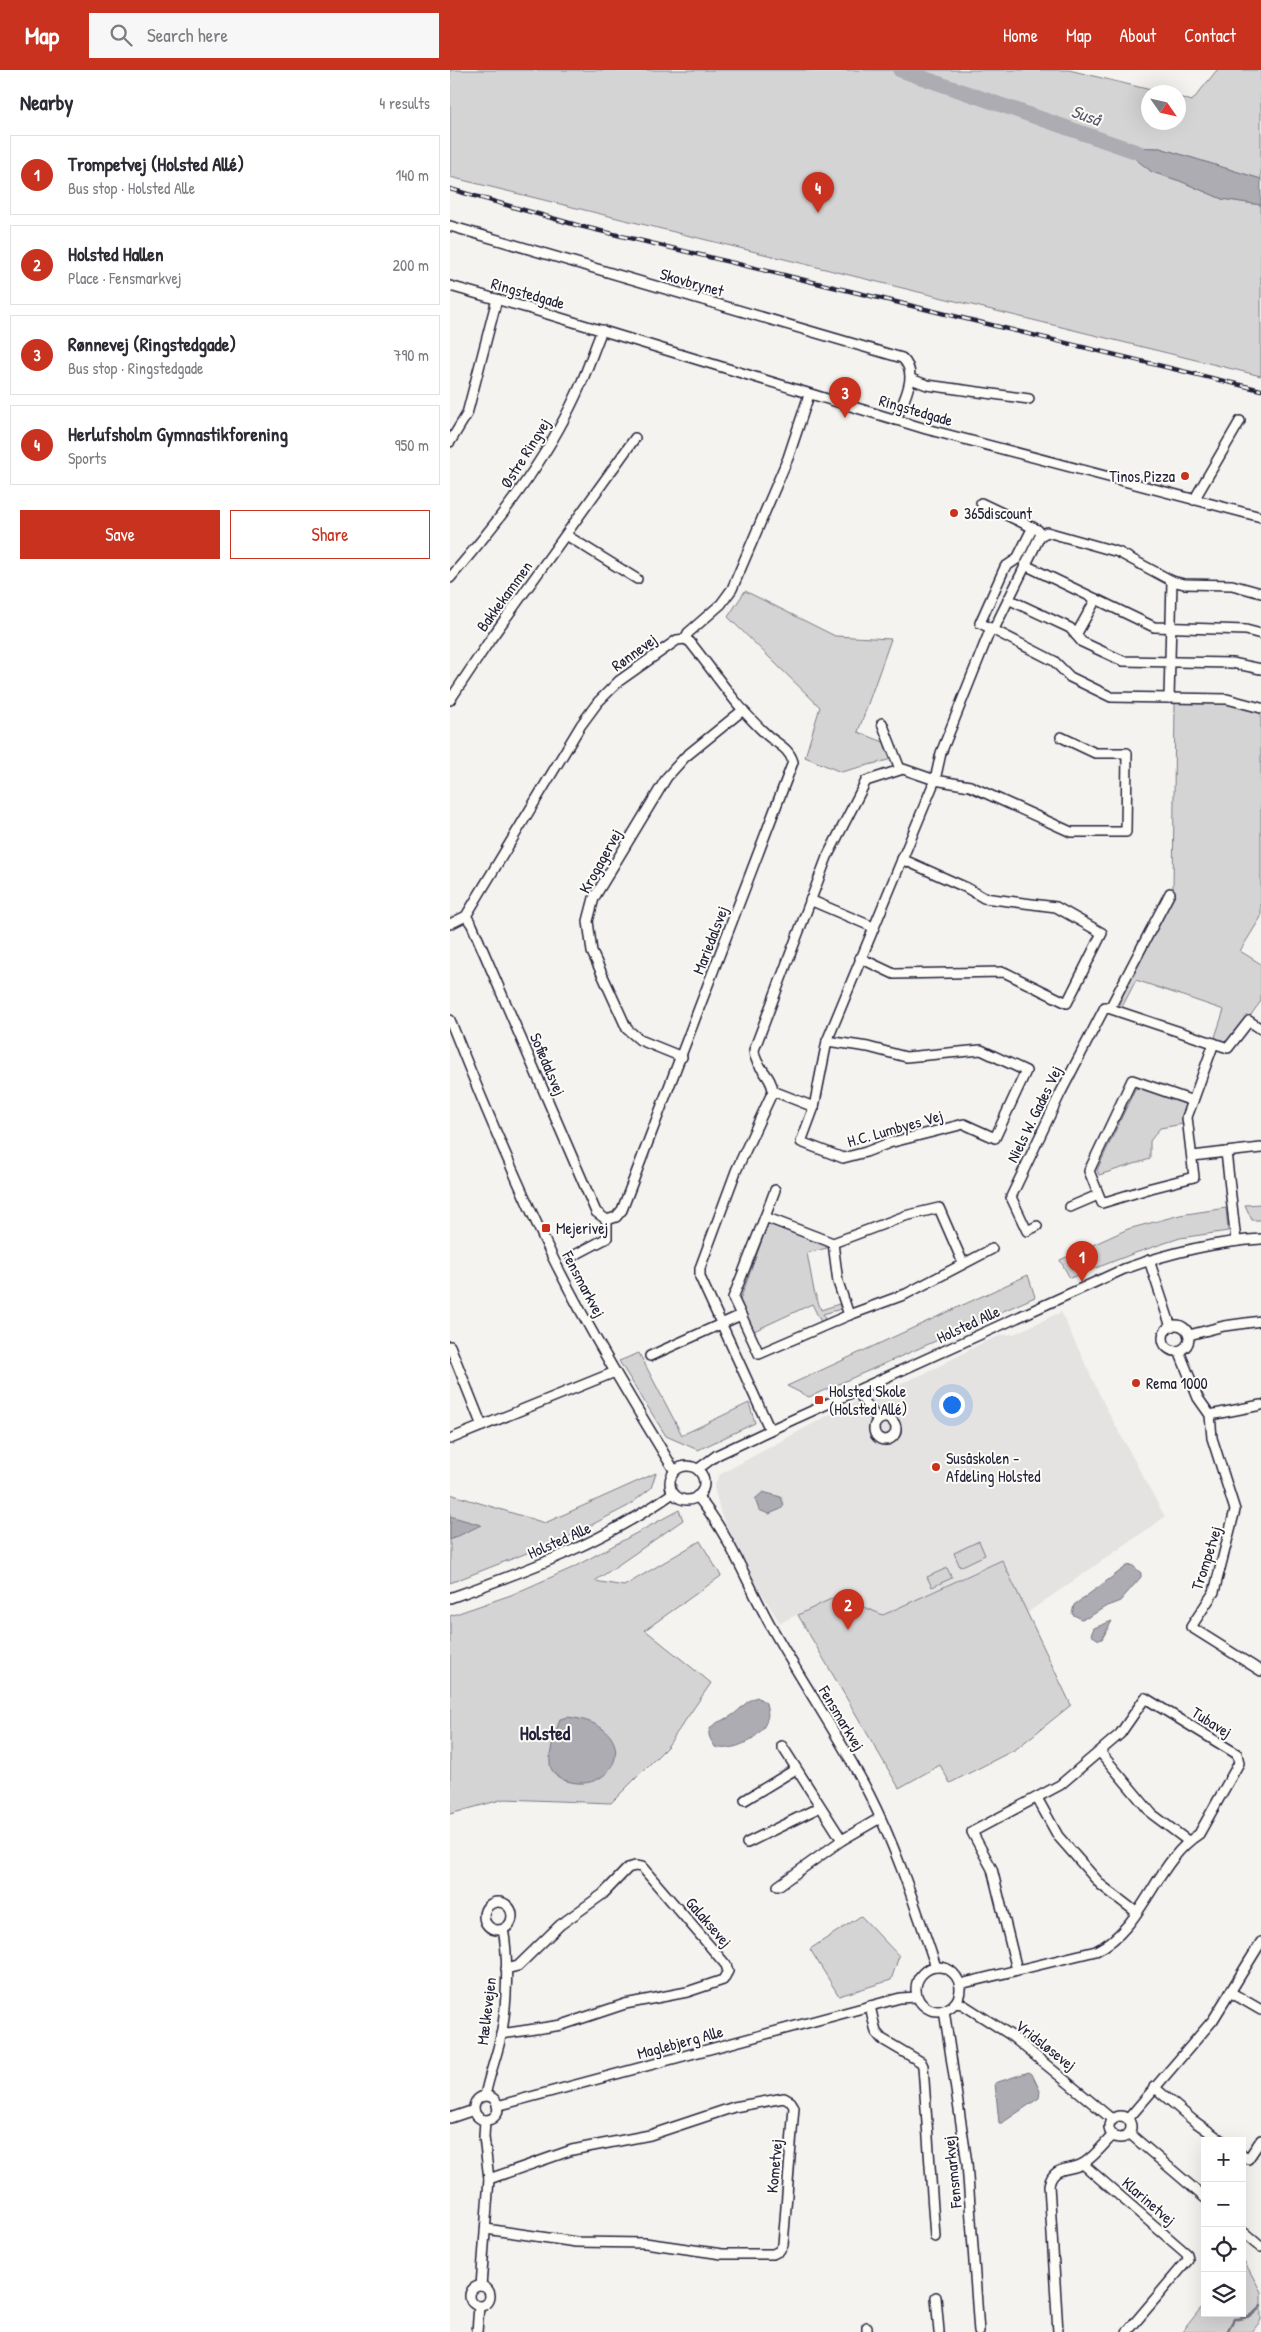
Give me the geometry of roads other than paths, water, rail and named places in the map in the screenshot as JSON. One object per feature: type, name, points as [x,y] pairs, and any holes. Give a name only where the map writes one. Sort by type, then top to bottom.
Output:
[{"type":"street","name":"Skovbrynet","points":[[450,226],[902,358],[910,366],[911,379]]},
{"type":"street","name":"Ringstedgade","points":[[450,286],[497,298],[809,395],[1000,450],[1261,518]]},
{"type":"street","points":[[450,442],[467,414],[497,298]]},
{"type":"street","name":"Østre Ringvej","points":[[450,578],[494,526],[535,468],[577,394],[602,330]]},
{"type":"street","points":[[896,420],[911,379],[926,384],[1029,399]]},
{"type":"street","name":"Rønnevej","points":[[466,916],[581,725],[598,702],[619,682],[677,640],[685,638],[688,633],[721,604],[732,589],[788,458],[809,395]]},
{"type":"street","points":[[1194,500],[1240,421]]},
{"type":"street","name":"Bakkekammen","points":[[450,700],[490,640],[635,438]]},
{"type":"street","points":[[981,502],[1043,532],[1052,532],[1118,552],[1172,581],[1184,584],[1232,586],[1261,593]]},
{"type":"street","points":[[1033,528],[1017,559],[1005,567],[980,623],[1054,661],[1070,677],[1111,697],[1227,699],[1261,708]]},
{"type":"street","name":"H.C. Lumbyes Vej","points":[[827,1041],[868,1047],[906,1057],[981,1050],[1026,1071],[995,1138],[964,1124],[889,1142],[866,1152],[842,1158],[801,1142],[814,1107],[827,1041],[935,780],[941,753],[976,672],[978,657],[1043,532]]},
{"type":"street","points":[[566,535],[637,579]]},
{"type":"street","points":[[1025,565],[1154,626],[1246,630],[1261,634]]},
{"type":"street","points":[[1169,698],[1172,581]]},
{"type":"street","points":[[1008,599],[1070,628],[1082,642],[1123,661],[1232,663],[1261,669]]},
{"type":"street","points":[[1076,635],[1096,599]]},
{"type":"street","name":"Mariedalsvej","points":[[607,1220],[616,1217],[622,1210],[793,762],[791,753],[767,736],[743,710],[685,638]]},
{"type":"street","name":"Krogagervej","points":[[682,1057],[640,1040],[629,1031],[592,952],[588,921],[594,898],[667,777],[686,757],[743,710]]},
{"type":"street","points":[[882,723],[900,769]]},
{"type":"street","points":[[770,1430],[700,1277],[700,1268],[736,1171],[773,1091],[772,1082],[756,1060],[754,1050],[827,857],[866,781],[900,769],[935,780],[970,786],[1071,832],[1126,832],[1126,753],[1095,753],[1061,736]]},
{"type":"street","points":[[860,958],[894,974],[1004,972],[1067,1003],[1102,933],[1056,907],[984,898],[967,888],[902,859]]},
{"type":"street","name":"Niels W. Gades Vej","points":[[1037,1226],[1027,1231],[1011,1198],[1104,1007],[1110,1008],[1170,893]]},
{"type":"street","points":[[810,900],[873,927]]},
{"type":"street","points":[[450,924],[466,916]]},
{"type":"street","name":"Sofiedalsvej","points":[[466,916],[596,1212],[607,1220]]},
{"type":"street","points":[[1110,1008],[1228,1048],[1249,1021],[1261,1029]]},
{"type":"street","name":"Fensmarkvej","points":[[450,1020],[491,1123],[546,1244],[615,1372],[674,1470]]},
{"type":"street","points":[[1193,1101],[1132,1080],[1089,1171],[1102,1204],[1151,1188],[1194,1177],[1187,1117],[1193,1101],[1214,1043]]},
{"type":"street","points":[[773,1091],[814,1107]]},
{"type":"street","points":[[1193,1156],[1261,1148]]},
{"type":"street","points":[[1226,1152],[1236,1241]]},
{"type":"street","points":[[775,1190],[733,1298],[759,1354],[848,1315],[906,1294],[992,1249]]},
{"type":"street","points":[[1070,1208],[1098,1195]]},
{"type":"street","points":[[765,1217],[833,1243],[905,1216],[938,1208],[963,1263]]},
{"type":"street","points":[[571,1257],[607,1238],[607,1220]]},
{"type":"street","name":"Holsted Alle","points":[[698,1469],[717,1455],[770,1430],[1124,1269],[1181,1250],[1261,1239]]},
{"type":"street","points":[[833,1243],[838,1282],[848,1315]]},
{"type":"street","points":[[1149,1260],[1171,1327]]},
{"type":"street","points":[[650,1356],[741,1315]]},
{"type":"street","points":[[1189,1335],[1224,1326],[1261,1321]]},
{"type":"street","points":[[1182,1326],[1189,1335],[1186,1347],[1178,1351],[1170,1350],[1165,1344],[1164,1336],[1171,1327],[1182,1326]]},
{"type":"street","points":[[450,1346],[482,1426]]},
{"type":"street","name":"Trompetvej","points":[[1178,1351],[1198,1398],[1210,1415],[1212,1438],[1234,1502],[1235,1519],[1214,1592],[1192,1627],[1261,1671]]},
{"type":"street","points":[[450,1439],[615,1372]]},
{"type":"street","points":[[857,1391],[878,1420]]},
{"type":"street","points":[[1210,1415],[1261,1405]]},
{"type":"street","points":[[684,1465],[698,1469],[704,1482],[704,1488],[698,1496],[683,1500],[673,1493],[670,1481],[674,1470],[684,1465]]},
{"type":"street","name":"Holsted Alle","points":[[450,1598],[583,1547],[626,1523],[673,1493]]},
{"type":"street","name":"Fensmarkvej","points":[[698,1496],[725,1537],[771,1626],[854,1765],[880,1818],[911,1896],[936,1967]]},
{"type":"street","name":"Tubavej","points":[[960,1984],[1096,1952],[1115,1939],[1188,1841],[1199,1834],[1239,1763],[1237,1754],[1145,1698],[1127,1726],[1100,1752],[1060,1785],[972,1832],[992,1870],[1017,1970]]},
{"type":"street","points":[[782,1746],[842,1840]]},
{"type":"street","points":[[1100,1752],[1152,1814],[1188,1841]]},
{"type":"street","points":[[745,1800],[796,1769]]},
{"type":"street","points":[[1037,1798],[1058,1836],[1101,1885],[1136,1912]]},
{"type":"street","points":[[747,1843],[820,1807]]},
{"type":"street","points":[[778,1886],[842,1840],[880,1818]]},
{"type":"street","name":"Galaksevej","points":[[501,2034],[562,2025],[625,2004],[687,1992],[722,1980],[728,1971],[726,1965],[642,1867],[635,1866],[628,1868],[603,1894],[560,1925],[518,1966],[506,1969]]},
{"type":"street","name":"Mælkevejen","points":[[485,2096],[501,2034],[506,1969],[506,1948],[503,1929]]},
{"type":"street","points":[[1128,2119],[1213,2020],[1261,1942]]},
{"type":"street","points":[[942,1967],[954,1973],[960,1984],[955,2003],[944,2010],[938,2011],[925,2007],[917,1997],[916,1984],[919,1977],[929,1968],[942,1967]]},
{"type":"street","points":[[1230,1992],[1261,2010]]},
{"type":"street","name":"Maglebjerg Alle","points":[[498,2106],[900,1998],[917,1997]]},
{"type":"street","name":"Vridsløsevej","points":[[955,2003],[962,2004],[1010,2034],[1113,2120]]},
{"type":"street","points":[[870,2006],[876,2032],[882,2039],[921,2062],[923,2066],[935,2237]]},
{"type":"street","name":"Fensmarkvej","points":[[944,2010],[967,2163],[979,2332]]},
{"type":"street","points":[[1154,2087],[1194,2121],[1216,2137]]},
{"type":"street","points":[[485,2096],[494,2100],[498,2106],[494,2116],[484,2120],[478,2117],[474,2110],[478,2099],[485,2096]]},
{"type":"street","name":"Kometvej","points":[[486,2229],[576,2242],[645,2243],[722,2254],[773,2254],[779,2251],[783,2245],[794,2107],[791,2102],[784,2098],[734,2107],[650,2135],[572,2150],[489,2178]]},
{"type":"street","points":[[450,2118],[474,2110]]},
{"type":"street","points":[[1121,2116],[1128,2119],[1131,2128],[1129,2133],[1123,2137],[1114,2135],[1110,2129],[1113,2120],[1121,2116]]},
{"type":"street","points":[[481,2286],[489,2178],[484,2138],[484,2120]]},
{"type":"street","points":[[1129,2133],[1201,2195]]},
{"type":"street","points":[[1058,2332],[1049,2185],[1051,2177],[1058,2171],[1083,2164],[1114,2135]]},
{"type":"street","points":[[1246,2158],[1248,2159],[1261,2140]]},
{"type":"street","name":"Klarinetvej","points":[[1083,2164],[1187,2254],[1188,2260],[1127,2332]]},
{"type":"street","points":[[1246,2234],[1261,2247]]},
{"type":"street","points":[[481,2286],[487,2288],[490,2296],[488,2302],[479,2306],[472,2301],[470,2295],[475,2287],[481,2286]]},
{"type":"street","points":[[936,2298],[939,2332]]},
{"type":"street","points":[[477,2332],[479,2306]]},
{"type":"waterway","name":"Suså","points":[[900,70],[1140,153]]},
{"type":"waterway","points":[[1227,2332],[1234,2319],[1250,2316],[1261,2305]]},
{"type":"railway","points":[[450,189],[580,226],[1261,390]]},
{"type":"place","name":"Herlufsholm Gymnastikforening","points":[[818,213]]},
{"type":"place","name":"Rønnevej (Ringstedgade)","points":[[845,418]]},
{"type":"place","name":"Tinos Pizza","points":[[1185,476]]},
{"type":"place","name":"365discount","points":[[954,513]]},
{"type":"place","name":"Mejerivej","points":[[546,1228]]},
{"type":"place","name":"Trompetvej (Holsted Allé)","points":[[1082,1282]]},
{"type":"place","name":"Rema 1000","points":[[1136,1383]]},
{"type":"place","name":"Holsted Skole (Holsted Allé)","points":[[819,1400]]},
{"type":"place","name":"Susåskolen - Afdeling Holsted","points":[[936,1467]]},
{"type":"place","name":"Holsted Hallen","points":[[848,1630]]},
{"type":"district","name":"Holsted","points":[[545,1733]]}]
